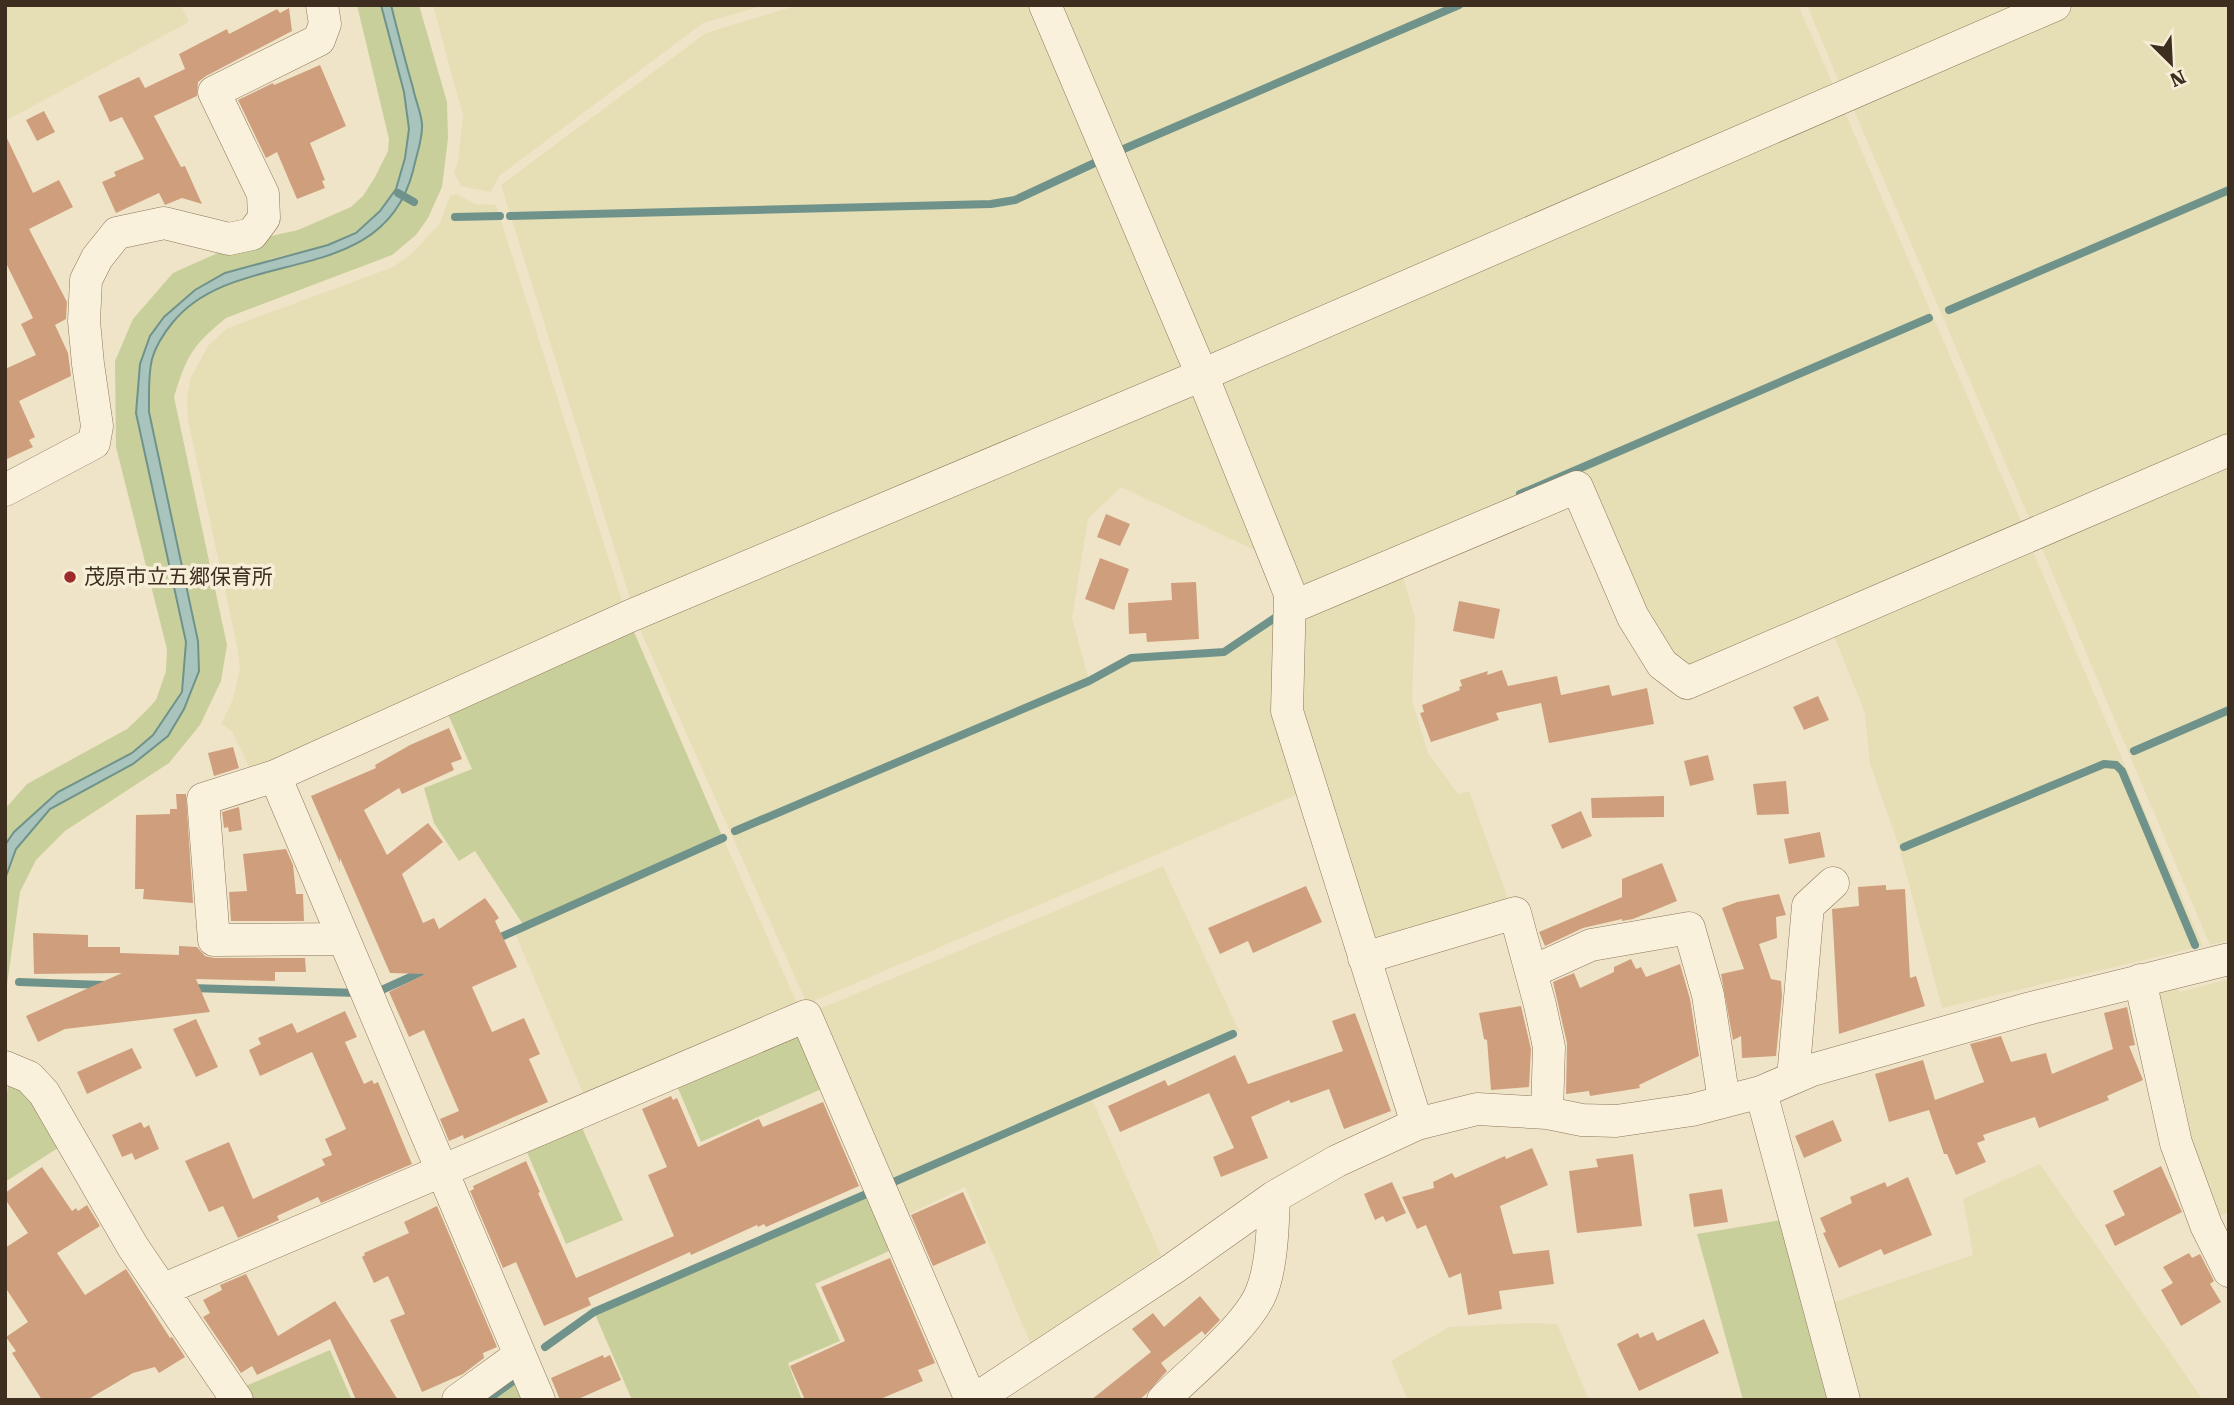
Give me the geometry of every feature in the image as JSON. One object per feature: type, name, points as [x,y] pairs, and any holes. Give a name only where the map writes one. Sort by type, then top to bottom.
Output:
[{"type":"street","points":[[5,491],[94,443],[97,426],[88,364],[86,280],[97,258],[117,233],[164,223],[229,239],[252,234],[264,218],[262,194],[214,92],[319,40],[326,24],[322,5]]},
{"type":"street","points":[[1045,5],[1202,374],[1290,594],[1287,711],[1417,1124]]},
{"type":"street","points":[[343,939],[214,940],[203,799],[275,776],[630,617],[1202,374],[2055,5]]},
{"type":"street","points":[[1290,608],[1577,487],[1633,617],[1662,664],[1687,684],[2229,450]]},
{"type":"street","points":[[275,776],[539,1400]]},
{"type":"street","points":[[1793,1078],[1808,906],[1833,883]]},
{"type":"street","points":[[1364,958],[1515,913],[1549,1047],[1547,1112]]},
{"type":"street","points":[[1531,972],[1591,945],[1689,928],[1708,995],[1724,1101]]},
{"type":"street","points":[[162,1290],[806,1016],[987,1396],[1274,1197],[1337,1161],[1417,1124],[1477,1109],[1547,1112],[1582,1120],[1616,1121],[1667,1114],[1761,1092],[1838,1062],[2140,980],[2229,959]]},
{"type":"street","points":[[2140,980],[2176,1143],[2206,1225],[2229,1271]]},
{"type":"street","points":[[5,1067],[29,1077],[44,1093],[133,1247],[237,1400]]},
{"type":"street","points":[[1761,1092],[1844,1400]]},
{"type":"street","points":[[1163,1400],[1238,1326],[1262,1292],[1272,1241],[1274,1197]]},
{"type":"street","points":[[458,1400],[520,1355]]},
{"type":"shaded area","points":[[5,5],[181,5],[189,22],[5,121]]},
{"type":"shaded area","points":[[433,5],[766,5],[703,23],[499,176],[491,192],[461,186],[454,173],[463,116]]},
{"type":"shaded area","points":[[798,5],[1035,5],[1192,372],[634,611],[501,185],[706,33]]},
{"type":"shaded area","points":[[1055,5],[1798,5],[1836,91],[1209,364]]},
{"type":"shaded area","points":[[1807,5],[2037,5],[1842,89]]},
{"type":"shaded area","points":[[2066,5],[2229,5],[2229,445],[2030,520],[1849,99]]},
{"type":"shaded area","points":[[1841,103],[2024,528],[1678,670],[1578,479],[1298,589],[1213,375]]},
{"type":"shaded area","points":[[457,194],[475,204],[496,205],[626,613],[254,777],[232,731],[221,724],[233,699],[240,669],[188,420],[187,397],[191,377],[208,346],[226,329],[393,267],[413,253],[440,223],[450,196]]},
{"type":"shaded area","points":[[1194,384],[1267,556],[1121,487],[1088,519],[1072,618],[1089,680],[1131,658],[1224,652],[1282,613],[1301,788],[1296,795],[807,1004],[638,625]]},
{"type":"shaded area","points":[[2229,457],[2229,940],[2210,945],[2041,546]]},
{"type":"shaded area","points":[[2031,547],[2203,946],[1942,1008],[1898,843],[1870,764],[1865,713],[1830,626]]},
{"type":"shaded area","points":[[1401,571],[1415,617],[1412,700],[1428,753],[1458,794],[1469,791],[1512,910],[1374,948],[1292,700],[1302,613]]},
{"type":"shaded area","points":[[723,838],[796,1001],[794,1010],[586,1100],[515,933],[524,926]]},
{"type":"shaded area","points":[[1163,866],[1239,1031],[1090,1095],[1161,1255],[1031,1345],[965,1187],[901,1218],[817,1010]]},
{"type":"shaded area","points":[[2229,979],[2229,1211],[2213,1221],[2151,991],[2174,988],[2181,992]]},
{"type":"shaded area","points":[[2040,1164],[2203,1400],[1857,1400],[1831,1303],[1973,1255],[1963,1199]]},
{"type":"shaded area","points":[[1557,1324],[1589,1400],[1408,1400],[1391,1361],[1449,1327]]},
{"type":"green space","points":[[357,5],[381,5],[404,92],[409,129],[405,158],[396,189],[380,211],[356,233],[328,245],[271,259],[195,290],[164,317],[150,336],[136,413],[186,642],[182,692],[153,735],[132,753],[14,832],[5,845],[5,809],[27,784],[127,729],[156,700],[166,671],[167,649],[116,447],[115,361],[133,319],[173,273],[240,243],[298,230],[351,207],[363,196],[388,151],[389,139]]},
{"type":"green space","points":[[391,5],[419,5],[447,102],[448,138],[442,187],[428,218],[416,235],[392,255],[226,318],[205,336],[187,361],[174,397],[227,645],[221,681],[200,725],[169,763],[65,831],[36,860],[20,892],[5,999],[5,879],[16,848],[50,809],[133,764],[168,736],[199,671],[198,641],[149,412],[149,381],[153,357],[164,334],[182,311],[201,296],[234,282],[367,237],[384,223],[409,185],[422,124]]},
{"type":"green space","points":[[631,625],[723,838],[524,926],[475,851],[459,861],[434,823],[424,788],[472,769],[444,705]]},
{"type":"green space","points":[[800,1025],[826,1087],[701,1142],[674,1079]]},
{"type":"green space","points":[[10,1073],[64,1144],[5,1182],[5,1106]]},
{"type":"green space","points":[[579,1121],[623,1220],[566,1244],[524,1145]]},
{"type":"green space","points":[[871,1192],[896,1248],[815,1284],[840,1341],[788,1363],[802,1400],[632,1400],[594,1312]]},
{"type":"green space","points":[[1781,1220],[1831,1400],[1743,1400],[1697,1234]]},
{"type":"green space","points":[[330,1350],[352,1400],[249,1400],[241,1388]]},
{"type":"green space","points":[[518,1366],[531,1400],[470,1400]]},
{"type":"water","points":[[381,5],[391,5],[422,124],[413,171],[396,209],[371,234],[340,251],[233,282],[200,298],[173,322],[158,344],[152,359],[149,412],[198,641],[199,671],[184,709],[168,736],[133,764],[50,809],[16,849],[5,879],[5,845],[14,832],[58,792],[132,753],[153,735],[182,692],[186,642],[136,413],[140,364],[150,336],[164,317],[195,290],[225,273],[328,245],[356,233],[380,211],[396,189],[405,158],[409,129],[404,92]]},
{"type":"building","points":[[289,8],[292,31],[206,76],[198,82],[197,96],[154,116],[181,167],[185,166],[202,204],[182,198],[165,205],[159,193],[116,213],[102,182],[116,176],[114,172],[144,159],[122,117],[110,122],[98,96],[139,77],[145,88],[185,69],[179,54],[227,29],[229,34],[277,9],[280,13]]},
{"type":"building","points":[[320,65],[346,126],[310,143],[325,180],[322,181],[325,188],[297,199],[277,152],[266,158],[238,100]]},
{"type":"building","points":[[44,111],[55,132],[37,141],[26,120]]},
{"type":"building","points":[[5,134],[33,193],[59,180],[73,207],[29,229],[67,302],[66,319],[55,325],[68,353],[71,376],[19,401],[35,437],[29,440],[33,447],[5,460],[5,369],[36,355],[21,324],[33,318],[5,261]]},
{"type":"building","points":[[1106,514],[1130,524],[1120,546],[1097,537]]},
{"type":"building","points":[[1100,558],[1129,569],[1114,610],[1085,599]]},
{"type":"building","points":[[1196,582],[1199,639],[1147,642],[1146,633],[1129,634],[1128,603],[1172,600],[1171,583]]},
{"type":"building","points":[[1459,601],[1500,609],[1494,639],[1453,631]]},
{"type":"building","points":[[1502,670],[1508,686],[1557,676],[1561,695],[1609,685],[1612,696],[1647,688],[1654,724],[1549,743],[1541,703],[1496,713],[1499,720],[1431,742],[1420,713],[1424,712],[1422,705],[1460,690],[1460,680],[1488,671],[1487,675]]},
{"type":"building","points":[[1818,696],[1829,720],[1804,730],[1793,707]]},
{"type":"building","points":[[449,728],[462,759],[451,763],[454,770],[402,794],[399,788],[364,810],[387,855],[428,823],[443,842],[402,874],[423,923],[434,918],[439,929],[485,898],[499,918],[495,921],[517,967],[472,987],[492,1032],[524,1018],[540,1054],[529,1059],[548,1102],[464,1139],[463,1135],[449,1141],[440,1119],[459,1111],[424,1030],[409,1037],[389,992],[425,974],[390,973],[311,796],[376,768],[375,765],[410,745]]},
{"type":"building","points":[[233,747],[239,768],[214,776],[208,753]]},
{"type":"building","points":[[1708,755],[1714,780],[1690,786],[1684,761]]},
{"type":"building","points":[[1786,781],[1789,814],[1757,815],[1753,784]]},
{"type":"building","points":[[176,794],[186,794],[193,903],[143,899],[144,889],[135,889],[136,815],[170,814],[170,809],[177,809]]},
{"type":"building","points":[[1664,796],[1664,817],[1592,818],[1591,798]]},
{"type":"building","points":[[239,807],[242,830],[229,832],[228,827],[224,828],[222,812]]},
{"type":"building","points":[[1581,811],[1592,836],[1562,849],[1551,825]]},
{"type":"building","points":[[1820,832],[1825,857],[1789,864],[1784,839]]},
{"type":"building","points":[[286,849],[293,865],[296,894],[303,894],[304,921],[231,921],[229,892],[247,891],[243,854]]},
{"type":"building","points":[[1662,863],[1677,901],[1633,919],[1583,928],[1545,946],[1539,932],[1622,897],[1622,879]]},
{"type":"building","points":[[1886,885],[1886,890],[1905,889],[1910,978],[1916,976],[1925,1006],[1839,1034],[1832,909],[1859,906],[1858,887]]},
{"type":"building","points":[[1306,886],[1322,922],[1253,953],[1248,941],[1220,954],[1208,928]]},
{"type":"building","points":[[1779,894],[1786,915],[1776,917],[1777,938],[1759,944],[1771,979],[1781,981],[1776,1056],[1742,1058],[1741,1036],[1733,1040],[1721,974],[1744,969],[1722,908],[1737,902]]},
{"type":"building","points":[[33,933],[88,935],[88,947],[120,947],[120,953],[179,955],[179,946],[197,947],[205,956],[214,958],[305,958],[306,972],[275,972],[275,981],[196,979],[210,1012],[65,1029],[38,1042],[26,1016],[122,973],[34,974]]},
{"type":"building","points":[[1631,959],[1636,969],[1641,967],[1646,977],[1680,964],[1690,999],[1699,1056],[1639,1085],[1640,1088],[1590,1096],[1589,1091],[1566,1094],[1567,1043],[1553,982],[1574,973],[1580,988],[1614,972],[1614,967]]},
{"type":"building","points":[[1521,1006],[1531,1049],[1529,1087],[1491,1090],[1487,1040],[1484,1039],[1479,1013]]},
{"type":"building","points":[[2127,1007],[2135,1045],[2129,1046],[2143,1080],[2107,1096],[2109,1100],[2039,1128],[2035,1117],[1983,1135],[1985,1140],[1977,1143],[1986,1162],[1956,1175],[1947,1154],[1944,1154],[1929,1110],[1889,1122],[1875,1074],[1923,1060],[1935,1100],[1984,1082],[1970,1044],[2001,1036],[2011,1062],[2046,1053],[2052,1074],[2113,1049],[2104,1013]]},
{"type":"building","points":[[345,1011],[357,1037],[345,1042],[364,1084],[372,1080],[374,1084],[378,1082],[412,1164],[321,1203],[318,1197],[277,1216],[279,1220],[238,1238],[223,1206],[209,1212],[185,1161],[229,1142],[253,1199],[325,1165],[322,1159],[332,1155],[325,1139],[346,1129],[312,1052],[260,1076],[249,1050],[261,1044],[258,1038],[292,1023],[297,1033]]},
{"type":"building","points":[[1355,1013],[1391,1111],[1344,1129],[1329,1089],[1291,1103],[1289,1100],[1251,1117],[1268,1158],[1221,1177],[1213,1157],[1234,1148],[1209,1093],[1120,1132],[1108,1106],[1165,1080],[1168,1086],[1235,1055],[1248,1084],[1343,1051],[1332,1021]]},
{"type":"building","points":[[196,1019],[218,1067],[196,1077],[173,1029]]},
{"type":"building","points":[[132,1048],[142,1068],[87,1094],[77,1072]]},
{"type":"building","points":[[671,1096],[673,1100],[677,1098],[698,1147],[759,1119],[763,1127],[823,1102],[859,1186],[766,1227],[764,1224],[758,1227],[757,1225],[691,1255],[690,1252],[588,1298],[591,1305],[544,1326],[516,1262],[503,1268],[470,1191],[474,1189],[473,1186],[526,1161],[576,1278],[674,1236],[648,1175],[667,1167],[642,1109]]},
{"type":"building","points":[[1833,1120],[1842,1141],[1804,1158],[1795,1136]]},
{"type":"building","points":[[141,1122],[144,1128],[149,1125],[159,1149],[135,1160],[132,1153],[122,1157],[112,1135]]},
{"type":"building","points":[[1532,1148],[1548,1185],[1500,1206],[1513,1254],[1549,1250],[1554,1284],[1499,1291],[1502,1309],[1468,1315],[1461,1273],[1449,1278],[1426,1225],[1417,1229],[1402,1197],[1434,1188],[1433,1182],[1452,1173],[1455,1178],[1505,1156],[1506,1159]]},
{"type":"building","points":[[1633,1154],[1642,1226],[1577,1233],[1569,1171],[1598,1167],[1596,1159]]},
{"type":"building","points":[[2161,1166],[2182,1212],[2115,1246],[2105,1225],[2125,1215],[2113,1191]]},
{"type":"building","points":[[42,1167],[72,1211],[76,1208],[78,1211],[87,1205],[100,1226],[57,1253],[85,1295],[126,1269],[185,1357],[159,1373],[155,1367],[133,1373],[87,1400],[42,1400],[12,1353],[16,1351],[6,1337],[28,1322],[5,1287],[5,1248],[28,1233],[5,1199],[5,1193]]},
{"type":"building","points":[[1908,1177],[1932,1235],[1884,1255],[1881,1249],[1839,1268],[1823,1233],[1826,1232],[1820,1218],[1852,1203],[1850,1197],[1885,1182],[1887,1187]]},
{"type":"building","points":[[1392,1182],[1406,1213],[1386,1222],[1383,1216],[1375,1220],[1364,1194]]},
{"type":"building","points":[[1722,1189],[1728,1222],[1694,1227],[1689,1194]]},
{"type":"building","points":[[963,1192],[986,1243],[933,1266],[911,1215]]},
{"type":"building","points":[[437,1206],[497,1347],[483,1353],[484,1358],[463,1374],[422,1392],[390,1320],[405,1314],[388,1276],[374,1283],[362,1257],[364,1253],[409,1233],[404,1222]]},
{"type":"building","points":[[2189,1253],[2192,1258],[2200,1254],[2214,1281],[2210,1284],[2221,1302],[2181,1326],[2161,1290],[2173,1283],[2163,1267]]},
{"type":"building","points":[[890,1258],[935,1363],[918,1370],[923,1381],[878,1400],[805,1400],[790,1366],[845,1341],[821,1287]]},
{"type":"building","points":[[246,1274],[278,1336],[335,1301],[398,1400],[356,1400],[330,1339],[257,1375],[252,1366],[241,1373],[203,1317],[210,1313],[203,1300],[222,1290],[220,1285]]},
{"type":"building","points":[[1200,1296],[1220,1320],[1205,1335],[1202,1331],[1161,1363],[1167,1371],[1146,1394],[1139,1400],[1091,1400],[1151,1352],[1132,1329],[1153,1313],[1164,1327]]},
{"type":"building","points":[[1704,1319],[1719,1353],[1639,1391],[1617,1344],[1638,1333],[1640,1338],[1653,1332],[1657,1341]]},
{"type":"building","points":[[603,1355],[604,1358],[610,1355],[621,1380],[576,1400],[560,1400],[551,1378]]},
{"type":"waterway","points":[[1119,151],[1459,5]]},
{"type":"waterway","points":[[510,216],[991,204],[1015,200],[1101,160]]},
{"type":"waterway","points":[[1949,310],[2229,190]]},
{"type":"waterway","points":[[398,193],[414,202]]},
{"type":"waterway","points":[[455,217],[500,216]]},
{"type":"waterway","points":[[1520,494],[1929,318]]},
{"type":"waterway","points":[[735,831],[1089,681],[1131,658],[1224,652],[1282,613]]},
{"type":"waterway","points":[[2134,751],[2229,710]]},
{"type":"waterway","points":[[1904,847],[2104,764],[2116,765],[2122,771],[2195,945]]},
{"type":"waterway","points":[[492,941],[723,838]]},
{"type":"waterway","points":[[375,993],[426,970]]},
{"type":"waterway","points":[[19,982],[104,985]]},
{"type":"waterway","points":[[191,988],[359,993]]},
{"type":"waterway","points":[[889,1184],[1233,1034]]},
{"type":"waterway","points":[[545,1347],[594,1312],[871,1192]]},
{"type":"waterway","points":[[487,1400],[516,1379]]},
{"type":"place","name":"茂原市立五郷保育所","points":[[70,577]]}]
